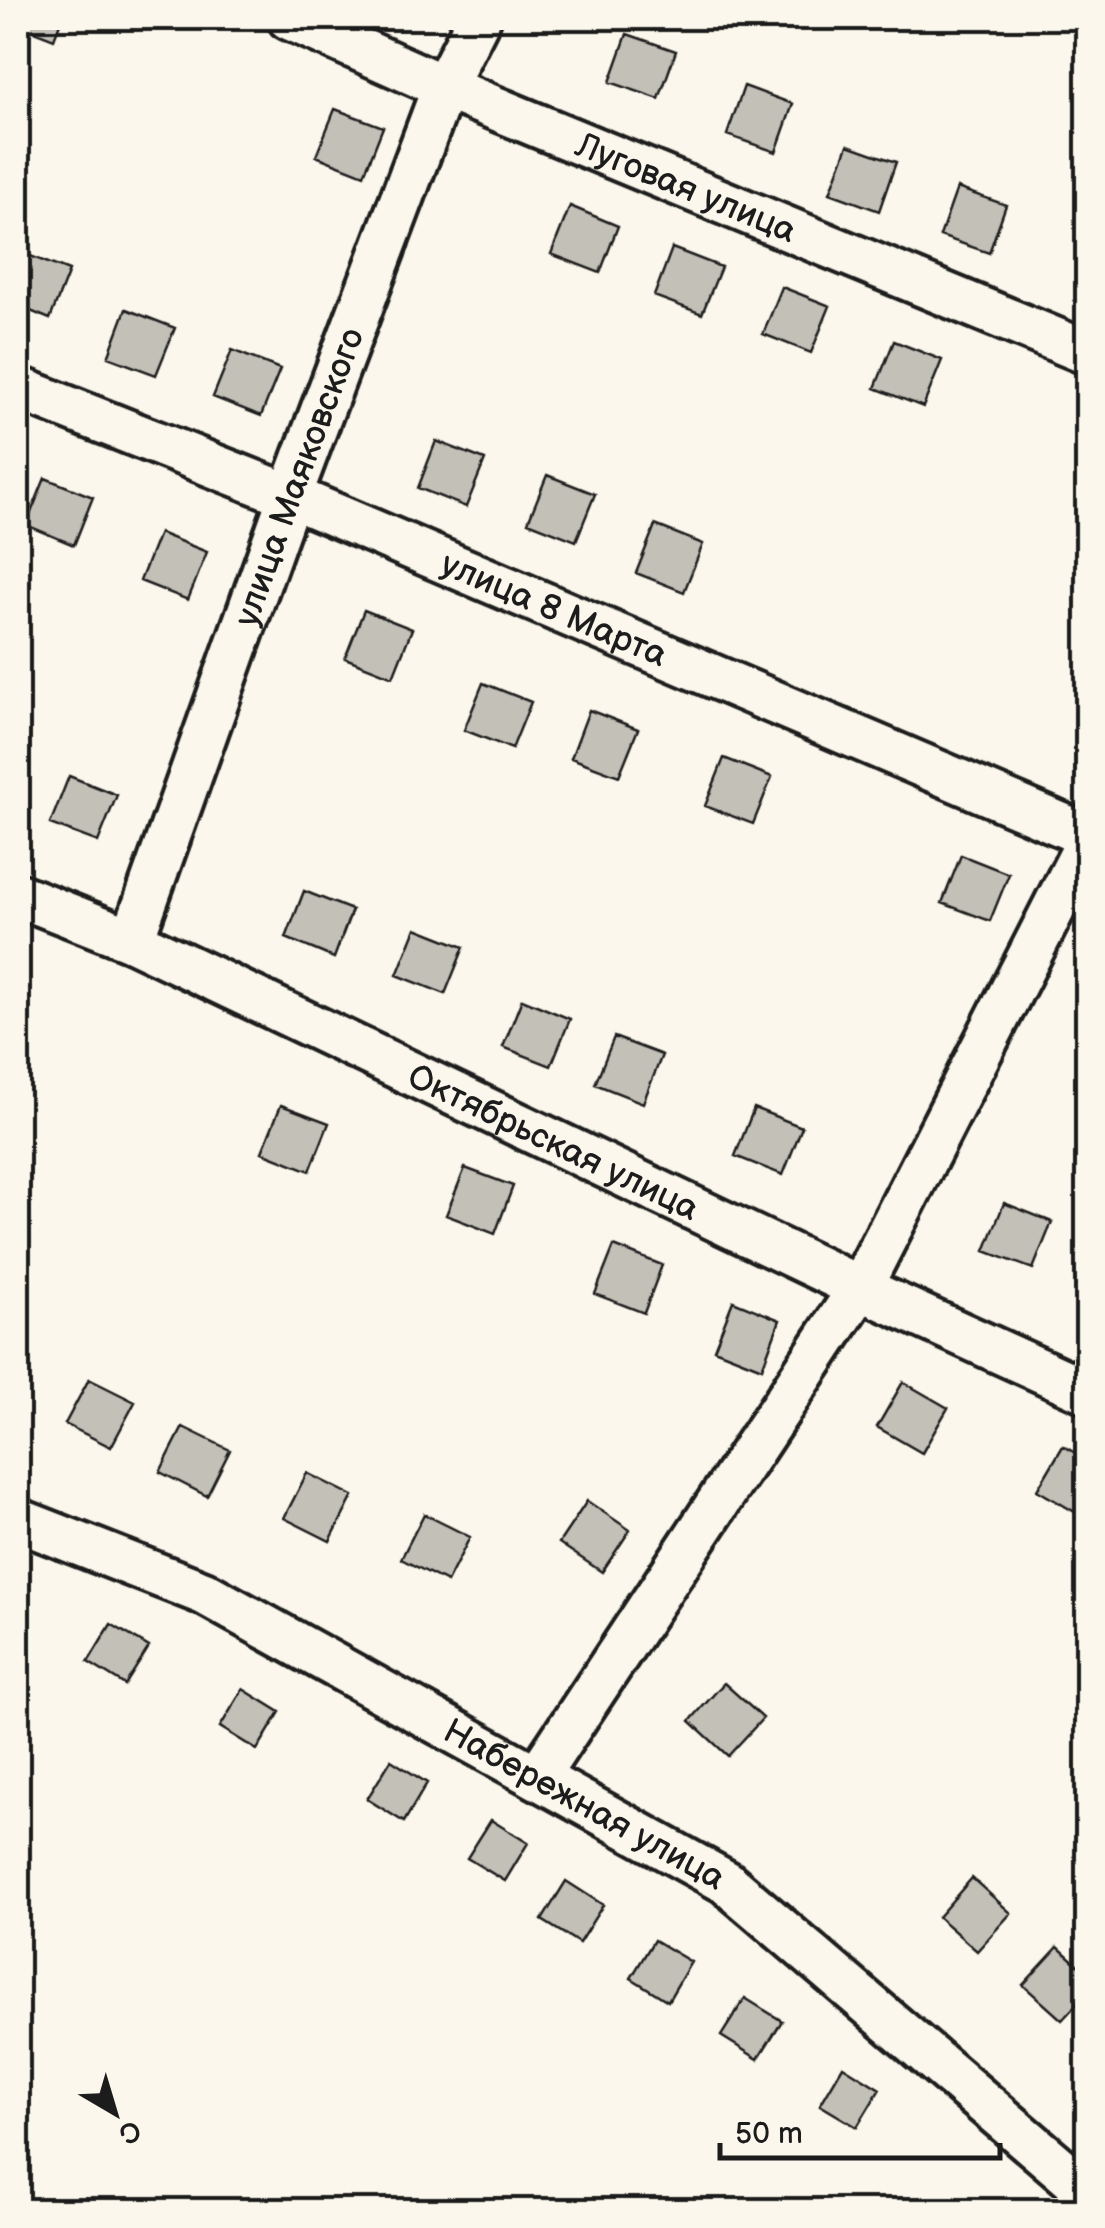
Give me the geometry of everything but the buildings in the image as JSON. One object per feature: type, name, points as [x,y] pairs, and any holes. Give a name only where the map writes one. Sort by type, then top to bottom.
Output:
[{"type":"street","name":"Луговая улица","points":[[289,18],[444,87],[1088,353]]},
{"type":"street","name":"улица Маяковского","points":[[132,940],[290,496],[444,87],[478,18]]},
{"type":"street","name":"улица 8 Марта","points":[[18,388],[290,496],[1088,838]]},
{"type":"street","points":[[537,1778],[860,1288],[1088,838]]},
{"type":"street","name":"Октябрьская улица","points":[[18,895],[132,940],[860,1288],[1088,1392]]},
{"type":"street","name":"Набережная улица","points":[[18,1520],[204,1593],[726,1882],[1088,2192]]}]
